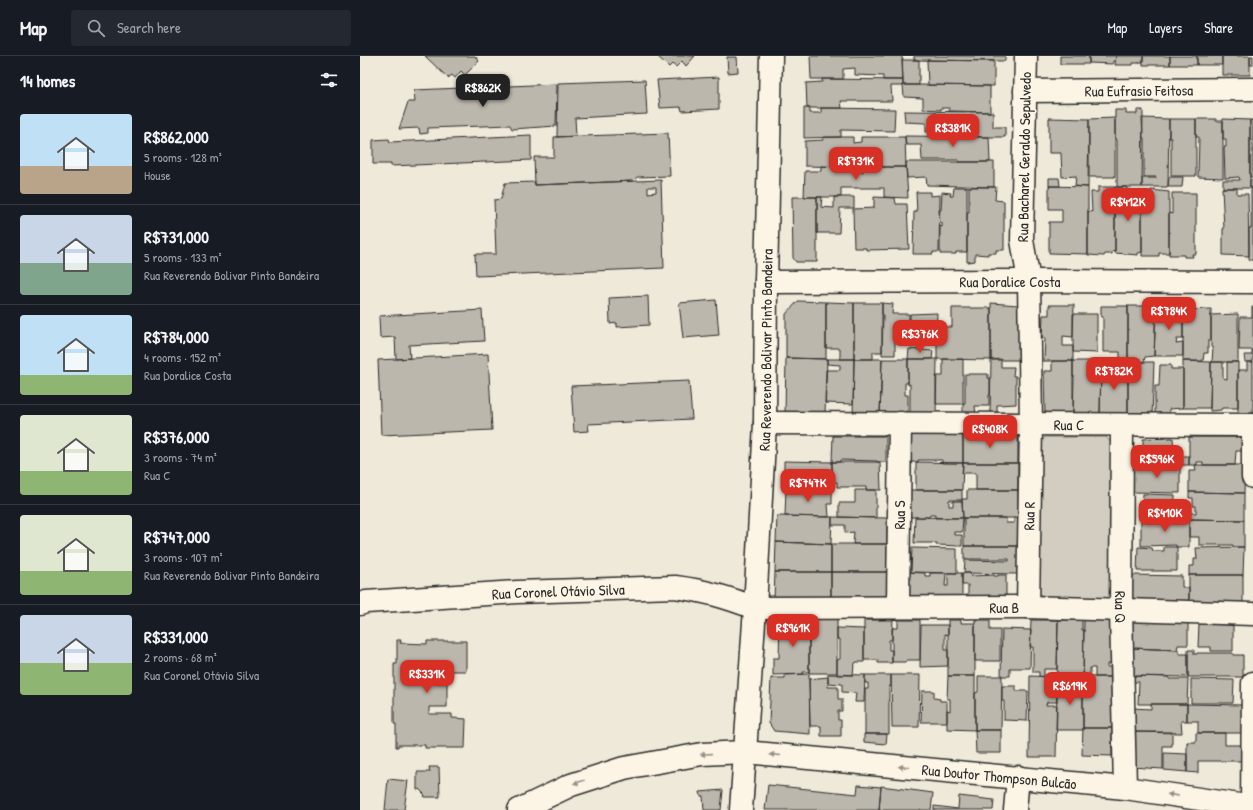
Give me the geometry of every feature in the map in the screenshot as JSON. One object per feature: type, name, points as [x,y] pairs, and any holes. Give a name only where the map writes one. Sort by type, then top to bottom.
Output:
[{"type":"street","name":"Rua Reverendo Bolivar Pinto Bandeira","points":[[741,810],[755,608],[765,423],[766,282],[771,56]]},
{"type":"street","name":"Rua Bacharel Geraldo Sepulvedo","points":[[1026,56],[1022,240],[1029,281],[1031,425]]},
{"type":"street","name":"Rua Eufrasio Feitosa","points":[[1025,91],[1253,89]]},
{"type":"street","name":"Rua Doralice Costa","points":[[766,282],[1253,282]]},
{"type":"street","name":"Rua C","points":[[765,423],[1253,426]]},
{"type":"street","name":"Rua S","points":[[898,607],[900,423]]},
{"type":"street","name":"Rua R","points":[[1028,607],[1031,425]]},
{"type":"street","name":"Rua Q","points":[[1122,425],[1121,610],[1125,788]]},
{"type":"street","points":[[1253,426],[1253,477]]},
{"type":"street","name":"Rua Coronel Otávio Silva","points":[[360,604],[366,602],[517,592],[675,587],[699,590],[724,596],[755,608]]},
{"type":"street","name":"Rua B","points":[[755,608],[1028,607],[1253,614]]},
{"type":"street","points":[[1252,807],[1253,683]]},
{"type":"street","name":"Rua Doutor Thompson Bulcão","points":[[519,810],[571,785],[624,768],[702,754],[745,752],[1125,788],[1252,807]]},
{"type":"street","points":[[1015,810],[1018,777]]},
{"type":"shaded area","points":[[1045,437],[1106,437],[1114,446],[1115,596],[1110,603],[1042,600],[1037,593],[1039,445]]},
{"type":"building","points":[[425,56],[475,56],[479,61],[465,75],[461,71],[455,78],[452,75],[448,78]]},
{"type":"building","points":[[657,56],[695,56],[686,66],[682,61],[676,67],[672,64],[669,67]]},
{"type":"building","points":[[810,56],[902,56],[903,80],[883,80],[883,76],[855,75],[855,68],[843,69],[843,79],[811,79]]},
{"type":"building","points":[[914,56],[1005,56],[1005,61],[914,60]]},
{"type":"building","points":[[1060,56],[1089,56],[1089,64],[1060,64]]},
{"type":"building","points":[[1089,56],[1116,56],[1113,64],[1089,63]]},
{"type":"building","points":[[1116,56],[1143,56],[1143,62],[1133,63],[1133,65],[1115,65]]},
{"type":"building","points":[[1143,56],[1170,56],[1170,65],[1143,65]]},
{"type":"building","points":[[1170,56],[1197,56],[1197,65],[1170,65]]},
{"type":"building","points":[[1197,56],[1222,56],[1222,65],[1197,65]]},
{"type":"building","points":[[1222,56],[1250,56],[1250,75],[1222,75]]},
{"type":"building","points":[[1250,56],[1253,56],[1253,65],[1250,65]]},
{"type":"building","points":[[727,57],[737,57],[738,72],[728,73]]},
{"type":"building","points":[[902,60],[919,60],[919,85],[903,85]]},
{"type":"building","points":[[927,60],[994,61],[994,86],[928,85]]},
{"type":"building","points":[[719,77],[719,109],[682,111],[681,107],[660,108],[657,80]]},
{"type":"building","points":[[822,79],[903,80],[903,86],[891,86],[892,101],[841,101],[842,108],[807,108],[806,83],[822,82]]},
{"type":"building","points":[[645,80],[647,114],[575,118],[576,136],[557,137],[558,83]]},
{"type":"building","points":[[557,84],[556,126],[512,129],[510,125],[428,128],[428,133],[420,134],[419,128],[399,129],[408,102],[415,102],[414,90]]},
{"type":"building","points":[[903,85],[990,86],[990,112],[949,111],[949,108],[941,108],[941,110],[923,109],[923,98],[904,97]]},
{"type":"building","points":[[804,108],[810,108],[810,113],[821,113],[821,108],[895,109],[894,131],[841,130],[841,137],[804,138]]},
{"type":"building","points":[[1115,110],[1126,110],[1126,114],[1137,114],[1137,110],[1143,110],[1142,187],[1117,187],[1117,140],[1115,139]]},
{"type":"building","points":[[904,111],[993,112],[993,127],[1005,127],[1005,137],[933,137],[933,131],[926,132],[926,123],[905,122]]},
{"type":"building","points":[[1049,118],[1089,119],[1088,187],[1075,186],[1076,176],[1062,177],[1061,153],[1049,153]]},
{"type":"building","points":[[1115,118],[1115,177],[1089,177],[1089,119]]},
{"type":"building","points":[[1142,118],[1169,119],[1168,187],[1142,187],[1142,178],[1156,177],[1144,177],[1144,138]]},
{"type":"building","points":[[1169,119],[1196,119],[1196,176],[1171,176],[1171,138],[1169,138]]},
{"type":"building","points":[[1196,119],[1216,119],[1216,121],[1223,121],[1223,178],[1198,177],[1199,137],[1196,137]]},
{"type":"building","points":[[1223,119],[1250,120],[1250,188],[1223,188],[1223,180],[1240,180],[1239,177],[1225,178],[1224,147],[1226,147],[1226,139],[1223,139]]},
{"type":"building","points":[[1250,120],[1253,120],[1253,177],[1250,177]]},
{"type":"building","points":[[668,133],[670,176],[637,177],[633,181],[535,185],[534,157],[554,157],[554,137]]},
{"type":"building","points":[[531,135],[531,160],[391,166],[391,164],[373,164],[373,140],[389,139],[390,142]]},
{"type":"building","points":[[905,136],[989,137],[990,162],[922,160],[921,145],[906,145]]},
{"type":"building","points":[[823,137],[853,137],[853,143],[861,142],[861,137],[905,137],[906,167],[882,167],[881,160],[849,160],[850,167],[805,166],[805,141],[823,140]]},
{"type":"building","points":[[906,162],[994,162],[994,187],[927,185],[926,177],[907,178]]},
{"type":"building","points":[[821,166],[854,167],[854,171],[863,172],[863,167],[906,167],[908,198],[884,197],[884,188],[841,188],[841,197],[804,197],[805,171],[821,171]]},
{"type":"building","points":[[1169,177],[1183,177],[1182,187],[1168,187]]},
{"type":"building","points":[[1049,178],[1059,178],[1060,186],[1049,186]]},
{"type":"building","points":[[661,180],[664,268],[476,276],[475,254],[496,254],[494,200],[501,199],[505,183],[535,182],[535,185]],"holes":[[[648,187],[656,187],[656,192],[648,193]]]},
{"type":"building","points":[[1250,180],[1253,180],[1253,188],[1250,188]]},
{"type":"building","points":[[1049,186],[1088,187],[1088,254],[1049,253],[1049,222],[1062,222],[1062,209],[1049,209]]},
{"type":"building","points":[[954,187],[967,187],[967,252],[940,254],[940,226],[942,227],[942,223],[940,223],[939,210],[941,210],[942,192],[951,193],[950,196],[953,196]]},
{"type":"building","points":[[969,187],[996,187],[995,200],[1004,201],[1004,250],[996,250],[996,253],[988,253],[988,255],[975,254],[975,261],[967,262],[967,212],[969,212]]},
{"type":"building","points":[[1098,187],[1115,187],[1115,251],[1112,252],[1112,254],[1105,254],[1104,256],[1088,255],[1088,211],[1092,212],[1091,192],[1098,192]]},
{"type":"building","points":[[1115,187],[1127,187],[1127,193],[1142,193],[1142,252],[1138,253],[1138,255],[1115,253]]},
{"type":"building","points":[[1222,188],[1237,188],[1237,194],[1248,194],[1249,256],[1223,255],[1224,229]]},
{"type":"building","points":[[1251,188],[1253,188],[1253,260],[1249,260],[1249,228],[1251,228]]},
{"type":"building","points":[[1151,190],[1169,192],[1169,253],[1159,253],[1159,256],[1142,256],[1142,212],[1145,212],[1145,192],[1151,192]]},
{"type":"building","points":[[916,192],[930,192],[930,196],[940,195],[939,252],[933,252],[933,254],[913,254],[914,212],[917,212]]},
{"type":"building","points":[[1172,193],[1196,193],[1196,254],[1192,254],[1193,257],[1184,257],[1184,255],[1169,255],[1169,213],[1172,214]]},
{"type":"building","points":[[792,197],[817,197],[817,262],[796,262],[793,258]]},
{"type":"building","points":[[817,197],[822,197],[821,207],[834,208],[834,197],[854,197],[854,208],[840,208],[839,233],[817,233]]},
{"type":"building","points":[[874,197],[895,198],[896,204],[907,204],[909,249],[866,250],[866,248],[854,248],[853,209],[874,208]]},
{"type":"building","points":[[648,296],[649,325],[617,327],[617,323],[610,324],[609,298]]},
{"type":"building","points":[[716,300],[719,335],[683,338],[679,303]]},
{"type":"building","points":[[798,301],[826,302],[826,359],[786,358],[786,314]]},
{"type":"building","points":[[826,302],[854,303],[854,359],[840,359],[840,348],[826,348]]},
{"type":"building","points":[[854,303],[882,303],[882,352],[873,352],[873,359],[854,359]]},
{"type":"building","points":[[882,303],[893,304],[892,314],[909,314],[909,336],[895,336],[895,355],[882,355]]},
{"type":"building","points":[[991,303],[1018,305],[1019,360],[991,360]]},
{"type":"building","points":[[1049,305],[1074,305],[1073,337],[1063,336],[1063,346],[1073,346],[1073,361],[1044,361],[1045,338],[1042,338],[1043,315],[1049,315]]},
{"type":"building","points":[[1101,306],[1128,306],[1128,362],[1120,362],[1120,352],[1103,352],[1103,317],[1101,316]]},
{"type":"building","points":[[1128,306],[1156,306],[1154,356],[1145,357],[1144,362],[1128,362]]},
{"type":"building","points":[[1156,306],[1183,307],[1183,339],[1177,339],[1176,344],[1183,343],[1183,356],[1154,356]]},
{"type":"building","points":[[1252,307],[1253,362],[1245,362],[1244,355],[1252,355],[1252,350],[1239,350],[1240,317],[1252,317]]},
{"type":"building","points":[[952,308],[991,308],[991,360],[937,359],[937,327],[952,327]]},
{"type":"building","points":[[1211,309],[1211,341],[1208,341],[1208,353],[1204,353],[1203,361],[1183,361],[1183,310]]},
{"type":"building","points":[[482,310],[484,341],[409,345],[410,358],[396,359],[395,337],[380,338],[379,316]]},
{"type":"building","points":[[937,313],[936,336],[910,336],[910,314]]},
{"type":"building","points":[[1073,314],[1097,314],[1097,353],[1073,352]]},
{"type":"building","points":[[1238,314],[1238,362],[1212,362],[1213,347],[1211,347],[1211,315]]},
{"type":"building","points":[[909,349],[933,351],[932,359],[908,359]]},
{"type":"building","points":[[488,354],[492,430],[381,435],[378,360]]},
{"type":"building","points":[[786,358],[827,359],[825,414],[785,414]]},
{"type":"building","points":[[827,359],[854,359],[853,404],[825,403],[826,370],[840,370],[840,365],[827,364]]},
{"type":"building","points":[[854,359],[882,359],[880,415],[853,415]]},
{"type":"building","points":[[882,359],[908,359],[908,383],[905,383],[905,395],[908,395],[908,416],[880,415]]},
{"type":"building","points":[[908,359],[937,359],[936,416],[910,416]]},
{"type":"building","points":[[943,359],[963,359],[963,404],[936,404],[936,376],[943,376]]},
{"type":"building","points":[[1001,359],[1001,367],[1014,367],[1013,376],[1016,376],[1016,404],[997,405],[997,416],[990,416],[991,360]]},
{"type":"building","points":[[1052,361],[1073,361],[1073,417],[1045,416],[1044,371],[1052,371]]},
{"type":"building","points":[[1073,361],[1101,361],[1100,417],[1073,417]]},
{"type":"building","points":[[1101,361],[1115,362],[1115,370],[1128,370],[1128,417],[1100,417]]},
{"type":"building","points":[[1183,361],[1211,362],[1210,408],[1183,408]]},
{"type":"building","points":[[1141,362],[1154,362],[1152,417],[1128,417],[1128,370],[1141,370]]},
{"type":"building","points":[[1211,362],[1223,362],[1223,378],[1227,379],[1227,362],[1238,362],[1238,408],[1222,408],[1221,410],[1210,411]]},
{"type":"building","points":[[1247,362],[1253,362],[1253,418],[1238,418],[1238,370],[1247,370]]},
{"type":"building","points":[[1160,365],[1171,365],[1171,369],[1183,369],[1183,408],[1169,409],[1169,418],[1155,417],[1155,386],[1159,386]]},
{"type":"building","points":[[965,374],[988,374],[988,378],[990,378],[989,406],[975,406],[976,416],[963,416],[963,403],[965,403]]},
{"type":"building","points":[[689,381],[692,419],[588,424],[589,431],[574,432],[571,386]]},
{"type":"building","points":[[908,435],[963,435],[963,463],[942,463],[942,460],[918,460],[918,462],[908,462]]},
{"type":"building","points":[[963,435],[1018,435],[1018,463],[963,463]]},
{"type":"building","points":[[833,436],[886,436],[886,462],[840,460],[840,462],[832,462]]},
{"type":"building","points":[[1189,437],[1245,437],[1245,451],[1236,451],[1235,465],[1203,465],[1203,462],[1197,462],[1197,465],[1189,465]]},
{"type":"building","points":[[1173,438],[1174,451],[1181,451],[1181,456],[1189,456],[1189,465],[1170,463],[1171,465],[1143,466],[1143,439]]},
{"type":"building","points":[[784,461],[832,462],[832,490],[784,489]]},
{"type":"building","points":[[832,462],[880,462],[881,490],[866,490],[866,487],[837,487],[837,482],[832,482]]},
{"type":"building","points":[[916,462],[963,463],[962,490],[916,490]]},
{"type":"building","points":[[963,463],[1018,463],[1018,490],[976,490],[976,473],[962,473]]},
{"type":"building","points":[[1195,465],[1245,465],[1244,493],[1189,492],[1189,471],[1196,471]]},
{"type":"building","points":[[1133,466],[1180,466],[1180,493],[1133,492]]},
{"type":"building","points":[[786,489],[832,490],[832,504],[828,504],[829,517],[785,516]]},
{"type":"building","points":[[855,490],[876,490],[876,518],[839,517],[839,503],[855,503]]},
{"type":"building","points":[[907,490],[962,490],[962,500],[949,500],[949,506],[953,506],[953,501],[962,501],[963,518],[935,518],[935,515],[930,515],[929,517],[907,517]]},
{"type":"building","points":[[967,490],[1018,490],[1018,518],[963,518],[962,499],[967,499]]},
{"type":"building","points":[[1189,492],[1244,493],[1244,520],[1189,519],[1189,513],[1196,513],[1196,506],[1193,506],[1193,498],[1189,498]]},
{"type":"building","points":[[1143,494],[1175,495],[1174,518],[1142,517]]},
{"type":"building","points":[[777,516],[832,517],[831,544],[776,542]]},
{"type":"building","points":[[832,517],[887,518],[887,544],[853,544],[854,532],[845,533],[845,525],[832,525]]},
{"type":"building","points":[[915,517],[963,518],[962,532],[954,532],[954,535],[962,535],[962,546],[936,545],[936,543],[914,543]]},
{"type":"building","points":[[964,518],[1006,518],[1006,523],[1014,523],[1014,518],[1018,518],[1018,546],[964,546]]},
{"type":"building","points":[[1146,519],[1179,521],[1179,519],[1189,519],[1189,547],[1176,547],[1176,545],[1141,546],[1141,521],[1146,521]]},
{"type":"building","points":[[1189,519],[1244,520],[1244,547],[1233,547],[1233,545],[1199,545],[1199,537],[1189,537]]},
{"type":"building","points":[[776,542],[831,544],[831,572],[775,572]]},
{"type":"building","points":[[831,544],[887,544],[887,572],[831,572]]},
{"type":"building","points":[[964,546],[1018,546],[1017,574],[964,573],[965,560],[1009,561],[1009,559],[964,559]]},
{"type":"building","points":[[1138,547],[1152,548],[1153,551],[1164,551],[1164,547],[1177,547],[1177,571],[1137,571]]},
{"type":"building","points":[[1244,547],[1243,575],[1189,575],[1189,566],[1194,566],[1194,559],[1197,559],[1196,548]]},
{"type":"building","points":[[912,548],[957,549],[957,573],[911,572]]},
{"type":"building","points":[[775,572],[831,572],[831,600],[774,599]]},
{"type":"building","points":[[831,572],[887,572],[887,597],[831,600]]},
{"type":"building","points":[[906,572],[925,573],[925,576],[930,576],[930,573],[946,573],[945,586],[948,586],[948,573],[962,573],[962,601],[906,601]]},
{"type":"building","points":[[962,573],[970,573],[971,576],[1006,575],[1006,600],[968,599],[968,585],[962,585]]},
{"type":"building","points":[[1132,575],[1182,576],[1182,587],[1189,588],[1189,603],[1131,603]]},
{"type":"building","points":[[1189,575],[1243,575],[1243,604],[1189,603]]},
{"type":"building","points":[[780,619],[809,619],[809,672],[803,672],[803,674],[773,675],[773,658],[779,658]]},
{"type":"building","points":[[809,619],[837,619],[837,673],[809,673]]},
{"type":"building","points":[[864,620],[893,620],[892,640],[889,640],[889,650],[892,650],[892,663],[878,663],[878,660],[864,660]]},
{"type":"building","points":[[898,620],[920,620],[920,660],[892,662],[892,628],[898,628]]},
{"type":"building","points":[[948,620],[961,620],[961,623],[975,623],[975,676],[948,676]]},
{"type":"building","points":[[975,620],[990,620],[990,630],[1000,630],[1000,661],[975,661]]},
{"type":"building","points":[[1031,620],[1058,620],[1057,669],[1044,669],[1044,677],[1039,676],[1039,672],[1033,672],[1033,647],[1030,647]]},
{"type":"building","points":[[1058,620],[1082,620],[1082,630],[1084,630],[1083,677],[1057,677]]},
{"type":"building","points":[[1084,620],[1111,620],[1111,664],[1107,664],[1107,667],[1111,667],[1111,677],[1095,677],[1095,668],[1090,668],[1090,677],[1083,677]]},
{"type":"building","points":[[1132,621],[1188,622],[1188,645],[1178,645],[1177,650],[1132,648]]},
{"type":"building","points":[[1199,624],[1233,625],[1233,651],[1211,651],[1211,647],[1198,647]]},
{"type":"building","points":[[921,625],[948,625],[948,635],[945,634],[945,650],[948,650],[948,666],[920,667]]},
{"type":"building","points":[[837,628],[864,629],[864,662],[856,662],[854,665],[853,675],[837,675],[837,660],[840,659],[840,639],[837,639]]},
{"type":"building","points":[[1002,629],[1031,630],[1030,668],[1010,668],[1010,676],[1001,676]]},
{"type":"building","points":[[397,640],[401,640],[400,643],[427,644],[427,641],[466,641],[466,671],[452,671],[452,676],[430,675],[430,683],[447,683],[447,707],[429,707],[429,714],[452,714],[452,718],[466,719],[465,748],[425,748],[425,745],[398,745],[398,747],[396,747],[396,724],[394,724],[394,664],[397,664]]},
{"type":"building","points":[[1132,648],[1179,650],[1179,654],[1188,654],[1188,677],[1132,676]]},
{"type":"building","points":[[1188,650],[1194,650],[1194,654],[1233,653],[1233,655],[1243,655],[1243,677],[1188,677]]},
{"type":"building","points":[[809,674],[810,734],[774,731],[769,723],[771,678],[785,678],[785,675]]},
{"type":"building","points":[[828,674],[865,675],[864,702],[855,702],[856,693],[842,692],[842,684],[828,683]]},
{"type":"building","points":[[865,675],[891,675],[891,687],[889,686],[889,734],[865,734],[865,689],[868,689],[868,683],[865,683]]},
{"type":"building","points":[[891,675],[920,675],[919,727],[892,727]]},
{"type":"building","points":[[948,676],[975,676],[975,730],[947,729],[947,710],[950,711],[950,699],[947,699]]},
{"type":"building","points":[[978,676],[1002,676],[1001,730],[975,730],[975,693],[978,692]]},
{"type":"building","points":[[1030,676],[1057,677],[1057,702],[1047,702],[1046,705],[1057,705],[1056,757],[1029,757]]},
{"type":"building","points":[[1132,676],[1188,679],[1187,704],[1138,704],[1139,682],[1132,682]]},
{"type":"building","points":[[828,677],[828,687],[838,687],[838,699],[842,699],[842,711],[838,711],[838,720],[841,720],[841,736],[821,736],[821,726],[810,726],[809,679]]},
{"type":"building","points":[[1072,677],[1083,677],[1083,730],[1056,730],[1057,687],[1072,687]]},
{"type":"building","points":[[1083,677],[1111,677],[1112,728],[1083,728]]},
{"type":"building","points":[[1191,679],[1234,680],[1233,703],[1191,703]]},
{"type":"building","points":[[1002,686],[1016,686],[1016,691],[1028,691],[1027,721],[1004,720]]},
{"type":"building","points":[[922,691],[934,691],[934,698],[940,699],[940,701],[947,701],[947,722],[921,722]]},
{"type":"building","points":[[1151,704],[1187,704],[1187,721],[1181,721],[1182,733],[1131,732],[1132,708],[1151,709]]},
{"type":"building","points":[[1187,704],[1243,705],[1243,733],[1198,733],[1198,721],[1187,721]]},
{"type":"building","points":[[1083,728],[1112,728],[1112,756],[1082,755]]},
{"type":"building","points":[[975,730],[1001,730],[1001,753],[976,753]]},
{"type":"building","points":[[1131,732],[1172,732],[1172,746],[1163,746],[1163,769],[1131,767]]},
{"type":"building","points":[[1196,733],[1225,733],[1225,745],[1243,745],[1243,761],[1198,761],[1198,773],[1187,772],[1187,742],[1196,742]]},
{"type":"building","points":[[864,734],[887,734],[886,744],[864,742]]},
{"type":"building","points":[[1164,753],[1187,754],[1187,772],[1164,770]]},
{"type":"building","points":[[429,767],[439,767],[440,797],[424,797],[425,795],[419,789],[417,790],[417,772],[430,772]]},
{"type":"building","points":[[388,779],[408,781],[404,810],[385,810]]},
{"type":"building","points":[[768,785],[857,794],[858,785],[881,787],[879,810],[765,810]]},
{"type":"building","points":[[881,786],[933,793],[931,810],[879,810]]},
{"type":"building","points":[[723,790],[721,810],[704,810],[703,796],[701,796],[700,792]]},
{"type":"building","points":[[959,796],[994,800],[993,810],[934,810],[934,806],[958,809]]}]
